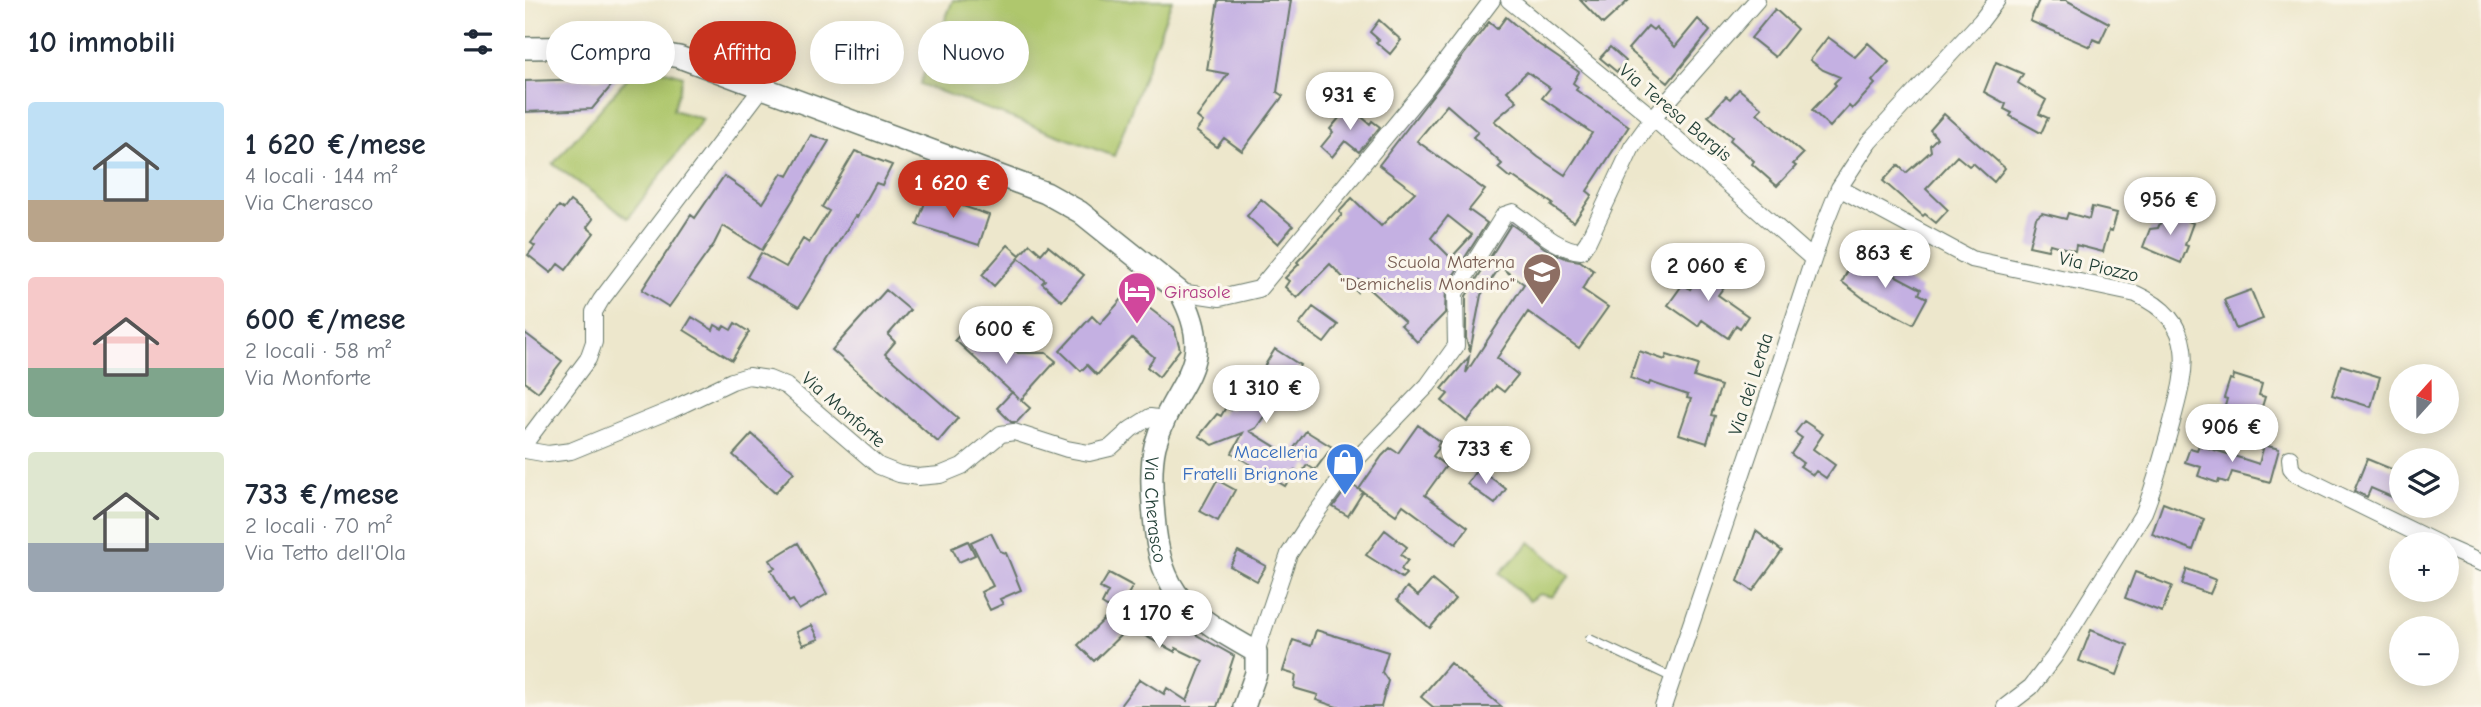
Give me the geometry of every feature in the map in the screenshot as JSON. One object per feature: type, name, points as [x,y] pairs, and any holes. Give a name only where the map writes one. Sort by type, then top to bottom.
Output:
[{"type":"street","points":[[1180,292],[1220,298],[1259,289],[1424,90],[1492,0]]},
{"type":"street","name":"Via Teresa Bargis","points":[[1509,0],[1653,118],[1812,259]]},
{"type":"street","points":[[1244,707],[1256,673],[1257,652],[1289,554],[1351,465],[1428,385],[1456,346],[1455,293],[1504,215],[1513,212],[1562,246],[1581,251],[1632,147],[1653,118],[1757,0]]},
{"type":"street","name":"Via dei Lerda","points":[[1663,707],[1812,259],[1839,188],[1869,142],[1981,21],[1997,0]]},
{"type":"street","name":"Via Cherasco","points":[[525,48],[622,47],[679,57],[1046,193],[1080,212],[1180,292],[1190,310],[1195,328],[1196,351],[1190,375],[1165,419],[1155,447],[1152,491],[1156,539],[1162,568],[1172,590],[1188,608],[1214,628],[1257,652]]},
{"type":"street","points":[[525,443],[588,359],[594,342],[594,312],[601,300],[762,88]]},
{"type":"street","name":"Via Piozzo","points":[[1839,188],[1971,259],[2151,301],[2176,327],[2183,345],[2185,374],[2154,488],[2144,512],[2054,657],[2031,687],[2005,707]]},
{"type":"street","name":"Via Monforte","points":[[525,450],[548,454],[571,452],[748,376],[769,379],[786,386],[879,466],[899,474],[918,477],[940,475],[962,466],[1001,434],[1014,432],[1066,449],[1089,453],[1110,448],[1131,429],[1150,417],[1165,419]]},
{"type":"street","points":[[2290,458],[2295,474],[2414,532]]},
{"type":"street","points":[[2459,554],[2481,564]]},
{"type":"lane","points":[[1590,639],[1672,678]]},
{"type":"green space","points":[[953,0],[1172,0],[1114,156],[920,84],[1029,84],[1029,21],[945,21]]},
{"type":"green space","points":[[675,74],[683,76],[673,110],[703,119],[628,218],[553,164],[622,84],[675,84]]},
{"type":"green space","points":[[1530,542],[1570,576],[1552,597],[1539,594],[1529,601],[1500,573]]},
{"type":"building","points":[[1218,0],[1291,0],[1277,92],[1283,96],[1242,151],[1224,138],[1217,147],[1196,131],[1203,122],[1197,117],[1228,74],[1207,70]]},
{"type":"building","points":[[1580,0],[1629,0],[1603,24]]},
{"type":"building","points":[[2039,0],[2066,0],[2109,23],[2100,42],[2093,39],[2090,47],[2030,21]]},
{"type":"building","points":[[1775,9],[1797,29],[1775,57],[1751,38]]},
{"type":"building","points":[[1506,17],[1534,41],[1579,72],[1573,83],[1578,87],[1576,90],[1629,126],[1587,191],[1592,195],[1574,222],[1551,206],[1553,204],[1498,168],[1502,164],[1473,137],[1478,132],[1447,105],[1417,141],[1485,190],[1469,210],[1487,223],[1446,287],[1445,313],[1417,342],[1401,325],[1405,322],[1359,280],[1357,292],[1330,264],[1297,298],[1285,287],[1289,281],[1285,278],[1342,215],[1339,212],[1352,198],[1381,226],[1415,192],[1379,165],[1489,22],[1497,29]],"holes":[[[1527,72],[1550,88],[1542,98],[1592,133],[1565,175],[1494,121],[1517,101],[1507,91]],[[1448,216],[1472,235],[1451,258],[1431,238]]]},
{"type":"building","points":[[1698,19],[1710,31],[1668,83],[1628,49],[1648,26],[1653,30],[1656,27],[1675,47]]},
{"type":"building","points":[[1379,20],[1401,40],[1390,54],[1376,42],[1379,40],[1370,32]]},
{"type":"building","points":[[1828,37],[1855,57],[1868,43],[1889,62],[1872,81],[1875,84],[1852,109],[1849,106],[1830,127],[1812,110],[1836,85],[1834,83],[1840,77],[1823,70],[1810,60]]},
{"type":"building","points":[[1610,47],[1626,61],[1617,72],[1600,58]]},
{"type":"building","points":[[1996,62],[2023,74],[2018,83],[2046,100],[2039,114],[2048,118],[2041,133],[2010,116],[2012,113],[2004,109],[2006,104],[1984,92]]},
{"type":"building","points":[[546,80],[546,84],[613,84],[592,109],[525,112],[525,81]]},
{"type":"building","points":[[1739,89],[1762,108],[1757,113],[1803,154],[1793,164],[1796,166],[1777,186],[1752,164],[1754,161],[1730,140],[1732,137],[1708,116],[1726,96],[1730,99]]},
{"type":"building","points":[[1349,106],[1370,124],[1372,121],[1380,127],[1359,152],[1345,141],[1332,157],[1321,147],[1333,132],[1330,129]]},
{"type":"building","points":[[1944,114],[2005,168],[1994,182],[1973,163],[1969,166],[1957,156],[1926,189],[1948,210],[1936,223],[1925,214],[1923,216],[1883,181],[1898,165],[1906,173],[1931,151],[1930,145],[1937,138],[1930,130]]},
{"type":"building","points":[[811,135],[829,141],[762,250],[723,226],[714,244],[669,307],[642,290],[691,215],[695,218],[724,176],[763,203],[782,173],[788,176]]},
{"type":"building","points":[[855,151],[892,165],[882,185],[876,183],[799,307],[747,277],[761,253],[786,267],[803,239],[809,243],[829,211],[822,207]]},
{"type":"building","points":[[928,194],[989,215],[979,245],[917,225]]},
{"type":"building","points":[[1261,199],[1293,226],[1278,244],[1247,216]]},
{"type":"building","points":[[570,201],[593,219],[587,227],[594,233],[566,270],[558,264],[551,273],[528,255],[535,246],[531,243],[559,206],[564,209]]},
{"type":"building","points":[[2092,207],[2117,213],[2103,252],[2076,245],[2075,251],[2050,244],[2048,250],[2029,246],[2036,218],[2042,213],[2066,219],[2068,213],[2089,219]]},
{"type":"building","points":[[2165,211],[2193,223],[2181,263],[2143,247],[2150,229],[2158,228]]},
{"type":"building","points":[[1511,224],[1549,251],[1580,261],[1594,271],[1582,289],[1608,307],[1579,348],[1528,312],[1497,358],[1518,375],[1504,392],[1496,386],[1467,422],[1442,401],[1448,394],[1442,389],[1469,357],[1466,373],[1524,284],[1500,267],[1481,295],[1470,352],[1466,338],[1466,296]]},
{"type":"building","points":[[1030,244],[1041,254],[1048,246],[1084,275],[1062,301],[1042,283],[1045,280],[1019,258],[994,286],[982,275],[1008,245],[1020,255]]},
{"type":"building","points":[[1864,259],[1921,289],[1919,294],[1927,298],[1913,324],[1863,298],[1842,282],[1853,260],[1861,264]]},
{"type":"building","points":[[1707,265],[1729,280],[1718,295],[1748,316],[1740,328],[1736,325],[1728,338],[1702,320],[1698,326],[1668,305],[1683,284],[1690,289]]},
{"type":"building","points":[[886,290],[910,310],[888,335],[895,342],[885,354],[958,418],[938,442],[832,350]]},
{"type":"building","points":[[2251,290],[2263,319],[2236,329],[2224,300]]},
{"type":"building","points":[[1128,292],[1174,327],[1180,349],[1159,377],[1147,367],[1154,357],[1132,338],[1097,375],[1087,365],[1081,371],[1060,351],[1092,316],[1100,324]]},
{"type":"building","points":[[1313,307],[1338,325],[1324,343],[1299,325]]},
{"type":"building","points":[[692,317],[713,330],[715,325],[731,330],[735,323],[749,332],[732,360],[684,330]]},
{"type":"building","points":[[975,319],[985,327],[987,324],[1018,353],[1046,353],[1056,361],[1021,400],[1030,408],[1017,422],[1011,422],[997,408],[1012,392],[955,340]]},
{"type":"building","points":[[525,333],[562,361],[538,392],[525,382]]},
{"type":"building","points":[[1275,349],[1300,365],[1274,410],[1270,408],[1256,428],[1250,431],[1289,455],[1306,431],[1332,447],[1315,470],[1307,465],[1301,474],[1295,470],[1285,486],[1232,453],[1243,433],[1213,445],[1199,436],[1217,414],[1221,416],[1226,407],[1231,410],[1237,399],[1242,402]]},
{"type":"building","points":[[1639,351],[1665,360],[1667,355],[1698,365],[1694,377],[1721,386],[1711,415],[1715,416],[1707,443],[1679,434],[1691,399],[1687,398],[1688,395],[1630,378]]},
{"type":"building","points":[[2341,365],[2380,377],[2371,407],[2332,395]]},
{"type":"building","points":[[2234,375],[2262,384],[2259,395],[2265,397],[2257,423],[2223,413],[2227,399],[2224,398]]},
{"type":"building","points":[[1804,421],[1823,434],[1813,449],[1835,465],[1826,478],[1816,471],[1813,475],[1800,466],[1803,463],[1791,454],[1802,438],[1795,433]]},
{"type":"building","points":[[1418,425],[1440,442],[1433,456],[1446,466],[1425,495],[1468,527],[1456,544],[1403,505],[1396,515],[1359,489],[1382,456],[1390,448],[1398,453]]},
{"type":"building","points":[[752,434],[794,472],[775,493],[733,455]]},
{"type":"building","points":[[2199,445],[2259,464],[2264,445],[2279,449],[2270,482],[2232,472],[2228,483],[2219,480],[2218,483],[2198,476],[2201,467],[2185,462],[2190,448],[2197,450]]},
{"type":"building","points":[[2367,459],[2389,468],[2389,496],[2371,488],[2367,497],[2354,491]]},
{"type":"building","points":[[1478,468],[1506,489],[1495,504],[1467,484]]},
{"type":"building","points":[[1217,480],[1235,490],[1218,521],[1200,511]]},
{"type":"building","points":[[1350,484],[1363,492],[1348,516],[1333,507]]},
{"type":"building","points":[[2163,503],[2204,519],[2193,550],[2152,534]]},
{"type":"building","points":[[1385,530],[1407,547],[1401,555],[1408,560],[1401,569],[1406,574],[1402,578],[1366,555]]},
{"type":"building","points":[[1756,531],[1782,551],[1753,591],[1738,581]]},
{"type":"building","points":[[991,533],[1000,551],[1006,553],[1021,590],[1000,599],[1003,604],[990,610],[981,592],[993,586],[971,542]]},
{"type":"building","points":[[968,541],[975,555],[959,562],[952,548]]},
{"type":"building","points":[[798,543],[827,594],[799,610],[793,600],[789,602],[771,570],[775,568],[770,560]]},
{"type":"building","points":[[1238,551],[1266,566],[1257,581],[1230,566]]},
{"type":"building","points":[[2187,569],[2216,580],[2210,594],[2182,584]]},
{"type":"building","points":[[2135,572],[2172,586],[2162,612],[2125,598]]},
{"type":"building","points":[[1109,573],[1133,586],[1127,596],[1234,656],[1217,707],[1119,707],[1140,679],[1164,694],[1167,688],[1187,701],[1203,661],[1176,648],[1175,652],[1129,627],[1094,661],[1078,645],[1113,611],[1102,604],[1108,592],[1100,588]]},
{"type":"building","points":[[1432,580],[1455,599],[1430,628],[1397,600],[1407,587],[1418,596]]},
{"type":"building","points":[[812,625],[819,639],[803,645],[797,632]]},
{"type":"building","points":[[1316,630],[1388,652],[1382,672],[1388,681],[1381,707],[1337,707],[1316,700],[1318,695],[1294,688],[1296,675],[1283,671],[1293,640],[1311,646]]},
{"type":"building","points":[[2091,630],[2128,645],[2117,675],[2079,661]]},
{"type":"building","points":[[1450,663],[1502,707],[1433,707],[1421,697]]},
{"type":"place","name":"Scuola Materna \"Demichelis Mondino\"","points":[[1542,306]]},
{"type":"place","name":"Girasole","points":[[1137,325]]},
{"type":"place","name":"Macelleria Fratelli Brignone","points":[[1345,496]]}]
